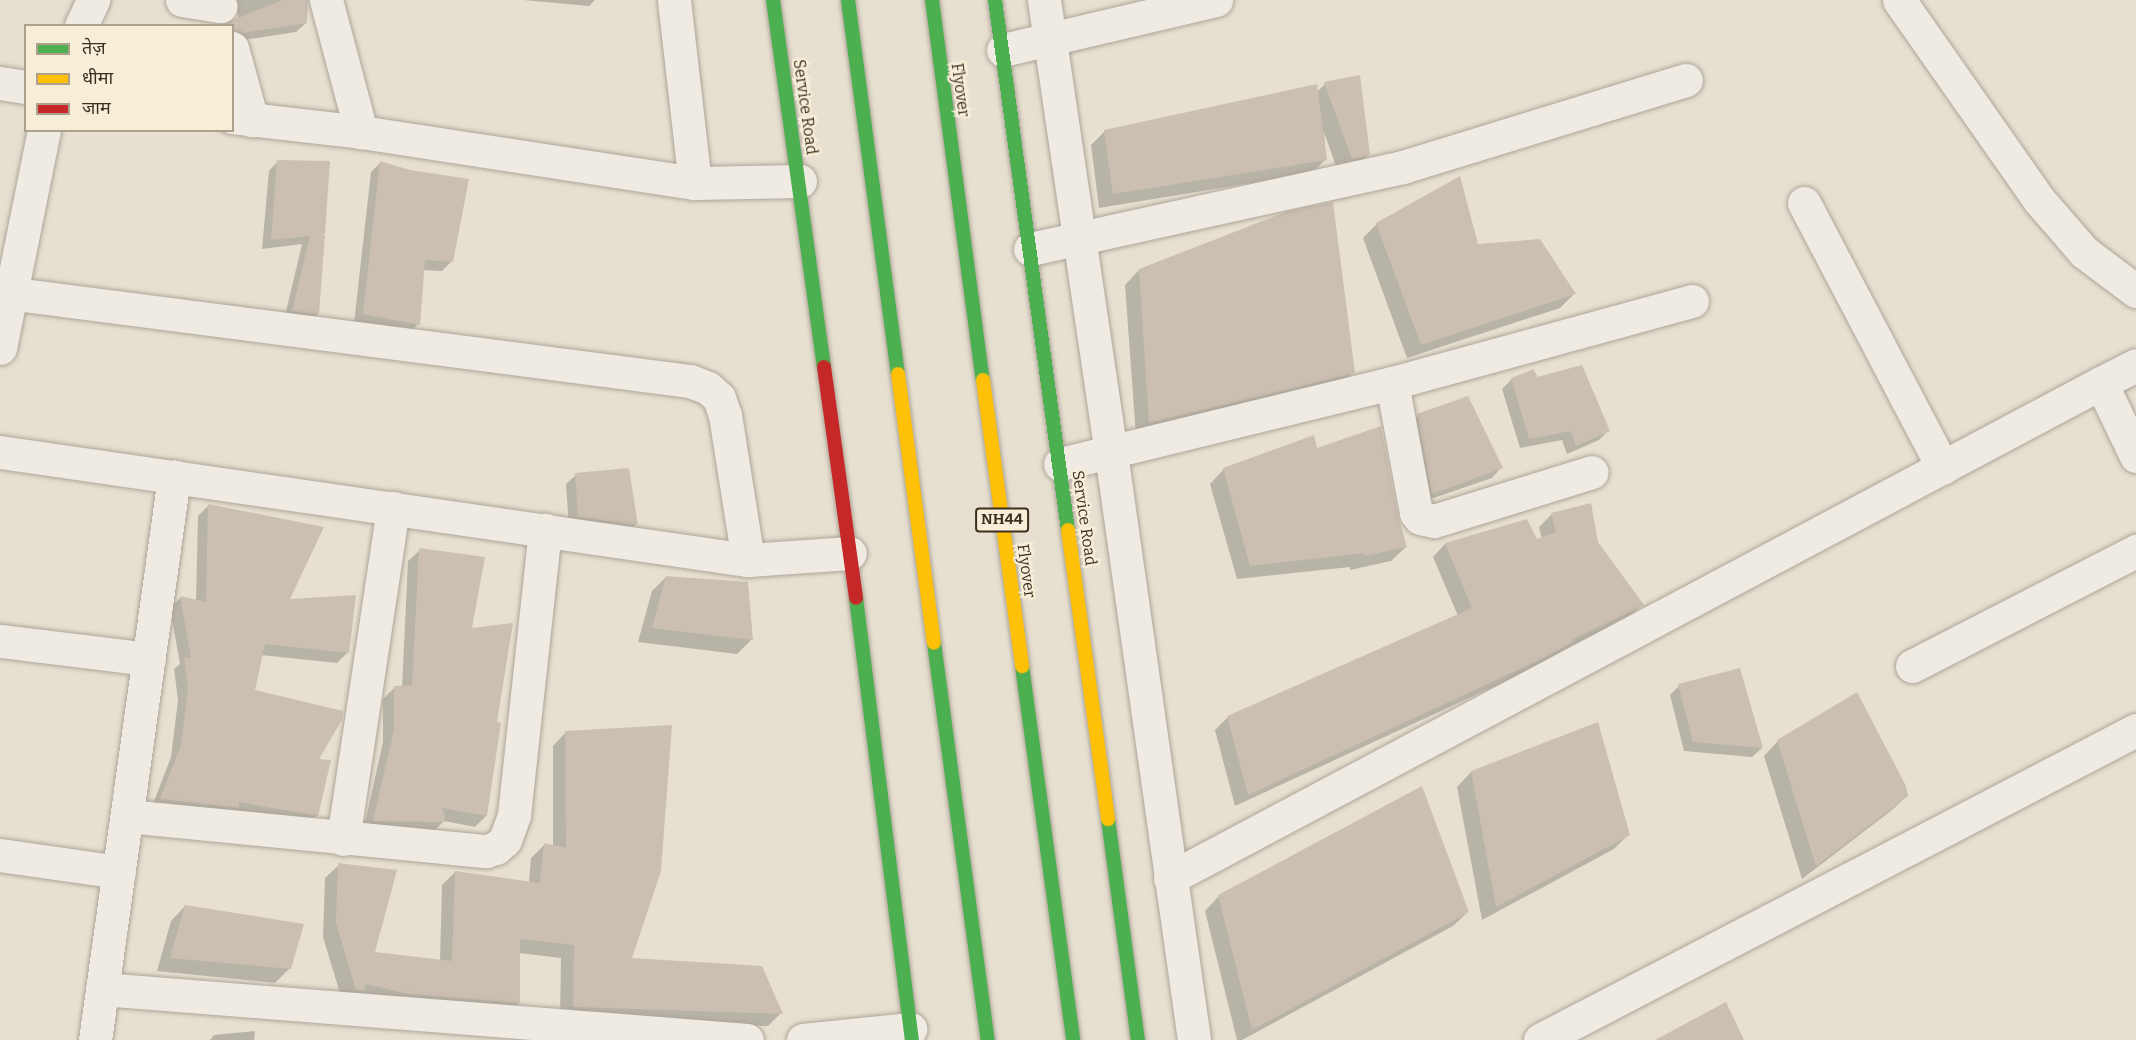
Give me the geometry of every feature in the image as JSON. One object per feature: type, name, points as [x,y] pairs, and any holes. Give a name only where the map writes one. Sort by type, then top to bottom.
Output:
[{"type":"main road","name":"Service Road","points":[[773,0],[800,181],[850,554],[911,1035]]},
{"type":"main road","points":[[848,0],[988,1040]]},
{"type":"main road","name":"Flyover","points":[[932,0],[1073,1040]]},
{"type":"main road","name":"Service Road","points":[[995,0],[1138,1040]]},
{"type":"street","points":[[82,24],[93,0]]},
{"type":"street","points":[[182,0],[222,11]]},
{"type":"street","points":[[326,0],[361,132]]},
{"type":"street","points":[[675,0],[695,183]]},
{"type":"street","points":[[1044,0],[1194,1040]]},
{"type":"street","points":[[1003,51],[1216,0]]},
{"type":"street","points":[[1899,0],[2039,200],[2084,252],[2134,288]]},
{"type":"street","points":[[234,62],[242,119],[361,132],[695,183],[800,181]]},
{"type":"street","points":[[1030,249],[1403,167],[1686,80]]},
{"type":"street","points":[[0,83],[24,87]]},
{"type":"street","points":[[0,348],[6,293],[44,132]]},
{"type":"street","points":[[1804,203],[1943,468]]},
{"type":"street","points":[[6,293],[690,381],[708,388],[719,398],[725,415],[748,560]]},
{"type":"street","points":[[1060,464],[1392,383],[1692,301]]},
{"type":"street","points":[[1170,878],[2136,365]]},
{"type":"street","points":[[1392,383],[1420,518],[1434,521],[1592,472]]},
{"type":"street","points":[[2101,383],[2136,456]]},
{"type":"street","points":[[0,452],[748,560],[850,554]]},
{"type":"street","points":[[95,1040],[174,477]]},
{"type":"street","points":[[343,839],[393,508]]},
{"type":"street","points":[[127,816],[343,839],[486,851],[496,848],[505,840],[514,815],[544,530]]},
{"type":"street","points":[[1912,666],[2136,551]]},
{"type":"street","points":[[0,641],[149,659]]},
{"type":"street","points":[[1540,1040],[2136,730]]},
{"type":"street","points":[[0,855],[119,872]]},
{"type":"street","points":[[102,989],[389,1026],[747,1040]]},
{"type":"street","points":[[803,1040],[911,1035]]},
{"type":"building","points":[[283,0],[308,0],[307,23],[242,33],[234,31],[234,24],[223,24]]},
{"type":"building","points":[[1360,75],[1370,155],[1352,159],[1324,82]]},
{"type":"building","points":[[1317,84],[1327,160],[1113,194],[1104,130]]},
{"type":"building","points":[[277,160],[330,161],[325,234],[319,235],[325,235],[319,314],[292,311],[310,236],[271,240]]},
{"type":"building","points":[[380,161],[410,170],[469,179],[453,262],[425,260],[420,325],[363,314]]},
{"type":"building","points":[[1460,176],[1478,244],[1540,239],[1576,294],[1421,345],[1376,223]]},
{"type":"building","points":[[1333,202],[1355,373],[1149,423],[1139,269],[1288,211]]},
{"type":"building","points":[[1582,365],[1610,431],[1576,446],[1571,431],[1529,439],[1511,378],[1534,369],[1537,377]]},
{"type":"building","points":[[1468,396],[1503,468],[1432,494],[1417,414]]},
{"type":"building","points":[[1381,426],[1398,516],[1407,547],[1364,556],[1364,553],[1250,566],[1223,468],[1314,435],[1317,448]]},
{"type":"building","points":[[629,468],[638,525],[578,517],[575,473]]},
{"type":"building","points":[[1591,503],[1598,542],[1644,605],[1572,640],[1573,642],[1546,657],[1248,795],[1227,716],[1472,608],[1445,543],[1527,519],[1537,539],[1556,532],[1551,513]]},
{"type":"building","points":[[208,504],[324,527],[290,599],[356,595],[349,653],[265,644],[255,690],[343,711],[342,720],[319,759],[331,760],[318,816],[239,802],[239,808],[160,799],[181,745],[188,688],[184,657],[191,658],[180,596],[206,602]]},
{"type":"building","points":[[419,548],[485,557],[472,628],[513,623],[497,722],[501,723],[487,816],[442,808],[446,822],[373,821],[394,730],[394,686],[412,685]]},
{"type":"building","points":[[666,576],[748,582],[753,640],[652,628]]},
{"type":"building","points":[[1740,668],[1763,748],[1693,742],[1678,684]]},
{"type":"building","points":[[1857,692],[1906,786],[1908,796],[1816,866],[1777,740]]},
{"type":"building","points":[[1598,722],[1630,835],[1496,907],[1471,771]]},
{"type":"building","points":[[672,725],[661,871],[632,958],[762,966],[783,1014],[573,1007],[574,945],[520,939],[520,1003],[408,994],[366,984],[364,991],[356,990],[336,923],[338,863],[397,870],[375,952],[452,961],[455,871],[540,883],[544,843],[566,848],[565,731]]},
{"type":"building","points":[[1422,786],[1469,912],[1252,1030],[1218,895]]},
{"type":"building","points":[[185,905],[304,924],[291,969],[170,958]]},
{"type":"building","points":[[1726,1002],[1744,1040],[1655,1040]]},
{"type":"traffic: fast","points":[[773,0],[824,367]]},
{"type":"traffic: fast","points":[[848,0],[898,374]]},
{"type":"traffic: fast","points":[[932,0],[983,380]]},
{"type":"traffic: fast","points":[[995,0],[1068,530]]},
{"type":"traffic: fast","points":[[856,598],[912,1040]]},
{"type":"traffic: fast","points":[[934,643],[988,1040]]},
{"type":"traffic: fast","points":[[1022,666],[1073,1040]]},
{"type":"traffic: fast","points":[[1108,819],[1138,1040]]},
{"type":"traffic: slow","points":[[898,374],[934,643]]},
{"type":"traffic: slow","points":[[983,380],[1022,666]]},
{"type":"traffic: slow","points":[[1068,530],[1108,819]]},
{"type":"traffic: jam","points":[[824,367],[856,598]]}]
